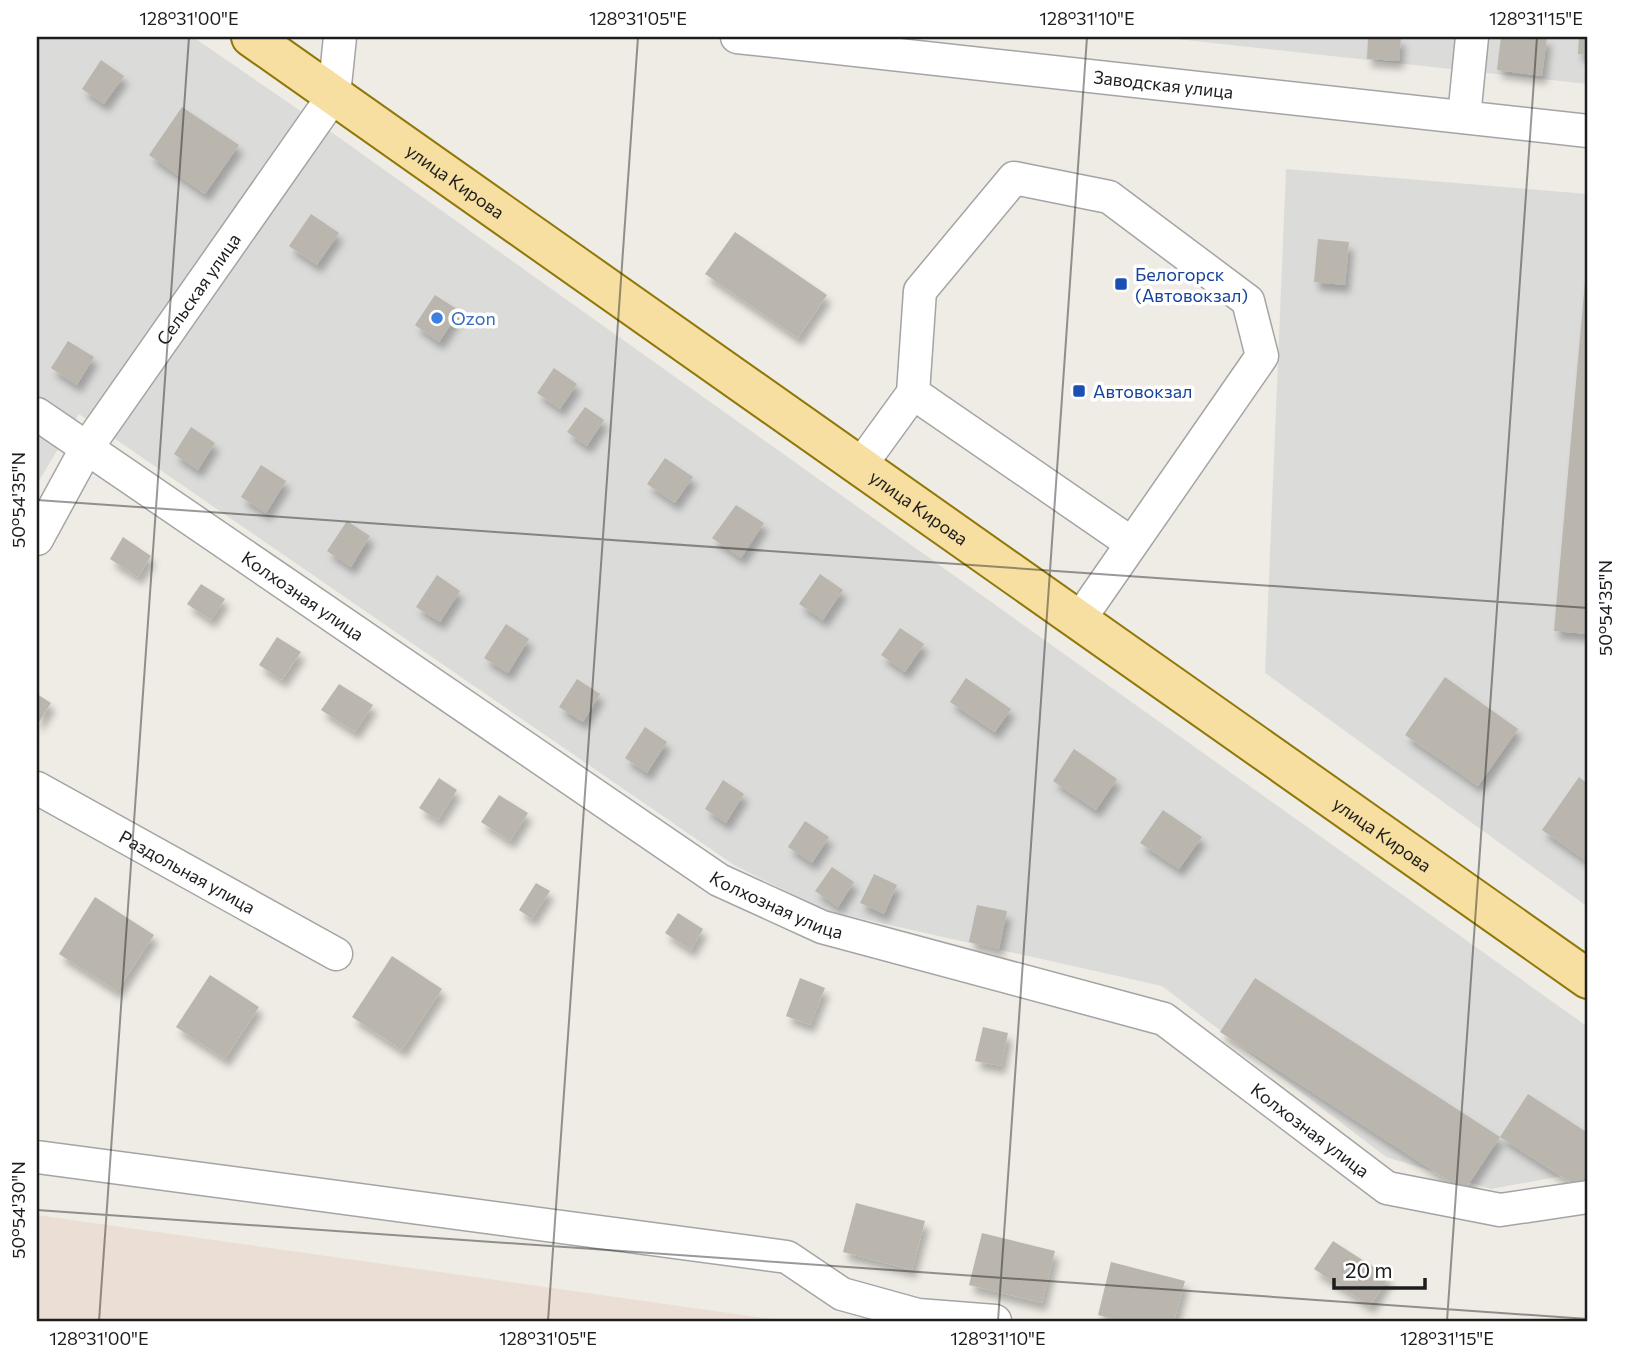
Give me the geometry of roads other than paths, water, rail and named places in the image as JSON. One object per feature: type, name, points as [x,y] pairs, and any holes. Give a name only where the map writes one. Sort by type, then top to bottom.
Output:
[{"type":"main road","name":"улица Кирова","points":[[250,37],[1588,979]]},
{"type":"street","name":"Сельская улица","points":[[37,539],[86,449],[334,95],[340,37]]},
{"type":"street","name":"Заводская улица","points":[[737,37],[1588,131]]},
{"type":"street","points":[[1464,117],[1472,37]]},
{"type":"street","points":[[860,466],[913,393],[920,291],[1014,178],[1109,197],[1248,301],[1262,356],[1079,620]]},
{"type":"street","points":[[913,393],[1131,543]]},
{"type":"street","name":"Колхозная улица","points":[[37,414],[719,880],[822,927],[1164,1019],[1387,1188],[1500,1210],[1588,1197]]},
{"type":"street","name":"Раздольная улица","points":[[37,788],[336,954]]},
{"type":"street","points":[[37,1157],[787,1257],[842,1294],[918,1315],[995,1321]]},
{"type":"place","name":"Белогорск (Автовокзал)","points":[[1121,284]]},
{"type":"place","name":"Ozon","points":[[437,318]]},
{"type":"place","name":"Автовокзал","points":[[1079,391]]}]
